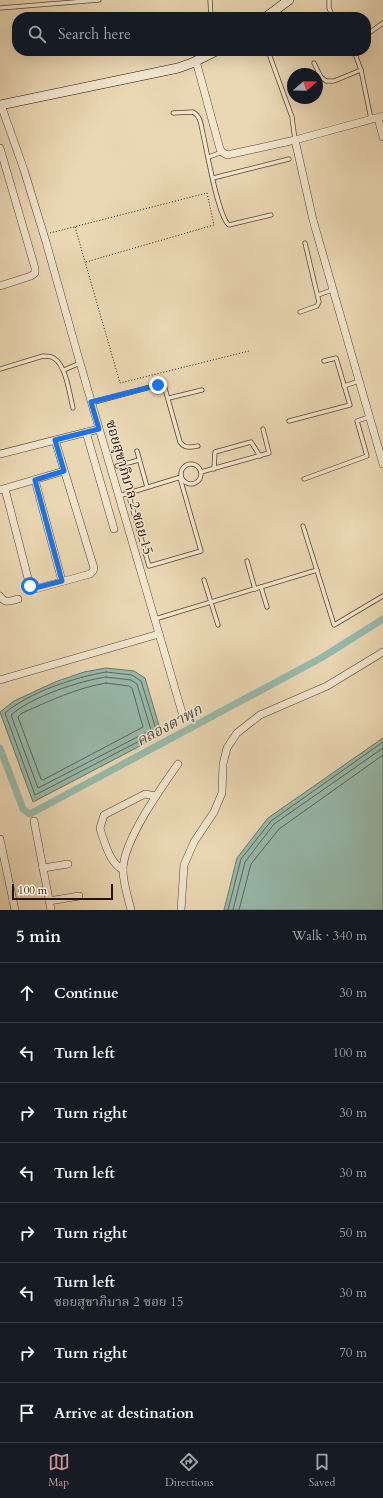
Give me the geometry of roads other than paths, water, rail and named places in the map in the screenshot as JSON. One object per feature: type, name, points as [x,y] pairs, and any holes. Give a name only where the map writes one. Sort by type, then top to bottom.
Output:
[{"type":"street","points":[[272,12],[288,0]]},
{"type":"street","points":[[0,104],[150,75],[178,68],[205,56]]},
{"type":"street","points":[[196,61],[222,152],[227,155],[295,140],[377,118],[383,137]]},
{"type":"street","name":"ซอยสุขาภิบาล 2 ซอย 15","points":[[0,104],[24,170],[44,235],[91,402],[183,716]]},
{"type":"street","points":[[295,140],[313,220],[332,290],[383,464]]},
{"type":"street","points":[[0,148],[35,273],[31,276],[0,286]]},
{"type":"street","points":[[0,454],[99,429]]},
{"type":"street","points":[[86,432],[114,529]]},
{"type":"street","points":[[55,440],[94,568],[90,574],[35,588],[30,586],[2,490],[64,471]]},
{"type":"street","points":[[35,480],[62,581]]},
{"type":"street","points":[[0,596],[7,602],[18,599]]},
{"type":"street","points":[[0,680],[159,634]]},
{"type":"street","points":[[181,910],[184,865],[194,842],[217,806],[222,792],[223,764],[227,748],[237,733],[260,715],[327,686],[383,652]]},
{"type":"street","points":[[131,910],[124,870],[130,843],[156,796],[178,764]]},
{"type":"street","points":[[124,870],[117,867],[113,862],[101,832],[100,828],[104,815],[141,796],[148,794],[156,796]]},
{"type":"street","points":[[34,821],[51,910]]},
{"type":"street","points":[[0,839],[15,910]]},
{"type":"street","points":[[43,868],[68,864]]},
{"type":"street","points":[[49,901],[79,896]]},
{"type":"lane","points":[[0,8],[69,1],[99,0]]},
{"type":"lane","points":[[210,0],[211,12]]},
{"type":"lane","points":[[328,0],[331,12]]},
{"type":"lane","points":[[371,32],[383,23]]},
{"type":"lane","points":[[270,56],[292,117],[295,140]]},
{"type":"lane","points":[[356,56],[377,118]]},
{"type":"lane","points":[[314,63],[321,77],[326,81],[334,81],[361,70]]},
{"type":"lane","points":[[173,113],[189,111],[197,114],[199,117],[221,211],[224,219],[229,225],[271,215]]},
{"type":"lane","points":[[209,157],[222,152]]},
{"type":"lane","points":[[213,178],[289,159]]},
{"type":"lane","points":[[300,312],[317,306],[319,302],[305,243]]},
{"type":"lane","points":[[318,295],[332,290]]},
{"type":"lane","points":[[0,369],[43,356],[55,358],[64,370],[73,408]]},
{"type":"lane","points":[[289,420],[350,405],[336,358],[324,361]]},
{"type":"lane","points":[[64,370],[80,363]]},
{"type":"lane","points":[[344,386],[359,381]]},
{"type":"lane","points":[[91,402],[162,384],[166,387],[180,442],[186,448],[198,446]]},
{"type":"lane","points":[[169,398],[202,390]]},
{"type":"lane","points":[[304,479],[367,456],[357,421],[370,418]]},
{"type":"lane","points":[[201,472],[269,454],[263,429]]},
{"type":"lane","points":[[214,469],[215,452],[251,442],[260,456]]},
{"type":"lane","points":[[137,451],[147,487]]},
{"type":"lane","points":[[117,466],[139,460]]},
{"type":"lane","points":[[128,493],[149,566],[164,562],[201,551],[180,477],[181,471],[188,464],[195,465],[201,472]]},
{"type":"lane","points":[[180,477],[186,483],[193,484],[200,478],[201,472]]},
{"type":"lane","points":[[119,496],[180,477]]},
{"type":"lane","points":[[303,526],[334,625],[383,596]]},
{"type":"lane","points":[[247,561],[255,589]]},
{"type":"lane","points":[[155,619],[317,570]]},
{"type":"lane","points":[[204,580],[218,625]]},
{"type":"lane","points":[[261,587],[267,607]]},
{"type":"water","points":[[106,668],[134,671],[145,678],[160,729],[159,736],[33,802],[0,712],[14,701],[55,682],[84,672]]},
{"type":"water","points":[[383,738],[383,910],[224,910],[237,858],[268,818]]},
{"type":"waterway","name":"คลองตาพุก","points":[[0,748],[23,809],[30,814],[321,658],[383,619]]}]
